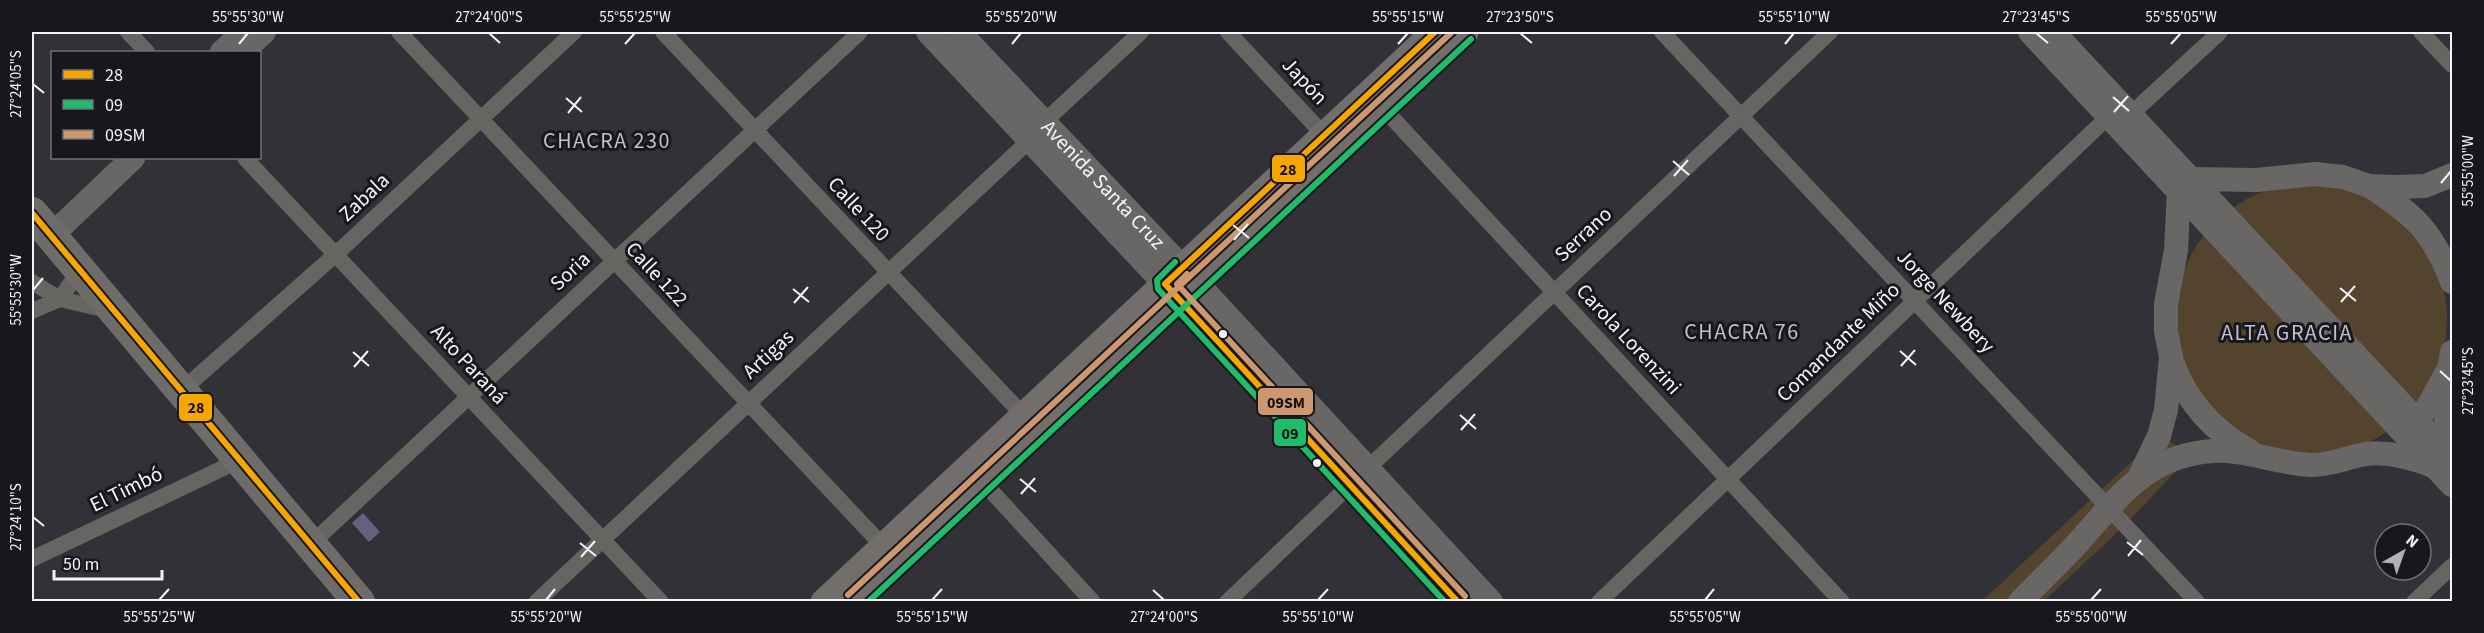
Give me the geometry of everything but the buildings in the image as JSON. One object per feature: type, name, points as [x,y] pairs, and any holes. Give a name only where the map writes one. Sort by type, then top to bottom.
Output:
[{"type":"highway","points":[[42,225],[359,602]]},
{"type":"main road","points":[[223,51],[244,32]]},
{"type":"main road","points":[[243,51],[264,32]]},
{"type":"main road","name":"Avenida Santa Cruz","points":[[928,32],[1037,131],[1180,283],[1368,468],[1491,602]]},
{"type":"main road","name":"Avenida Santa Cruz","points":[[959,32],[1037,131]]},
{"type":"main road","points":[[854,602],[982,482],[1324,135],[1435,32]]},
{"type":"main road","points":[[824,602],[1023,415],[1383,108],[1465,32]]},
{"type":"main road","points":[[2030,32],[2120,115]]},
{"type":"main road","points":[[2053,32],[2120,115],[2410,426],[2445,460]]},
{"type":"main road","points":[[42,225],[113,159]]},
{"type":"main road","points":[[42,225],[132,159]]},
{"type":"main road","points":[[2185,185],[2315,174],[2334,176],[2369,186],[2425,186],[2452,175]]},
{"type":"main road","points":[[2171,279],[2184,248],[2211,213],[2254,185],[2288,176]]},
{"type":"main road","points":[[2185,185],[2166,313],[2166,331],[2171,357],[2180,381],[2193,404],[2218,430],[2254,453],[2275,460],[2321,465],[2343,461],[2365,454],[2410,426],[2440,388],[2451,360]]},
{"type":"main road","points":[[2369,186],[2402,207],[2428,233],[2442,255],[2452,281]]},
{"type":"main road","name":"Avenida Santa Cruz","points":[[1180,283],[1350,485],[1458,602]]},
{"type":"main road","points":[[2139,478],[2159,436],[2166,410],[2171,357]]},
{"type":"main road","points":[[2451,360],[2445,396],[2445,460],[2452,485]]},
{"type":"main road","points":[[2020,602],[2076,544],[2108,506],[2139,478],[2174,459],[2192,454],[2214,451],[2254,453]]},
{"type":"main road","points":[[2365,454],[2445,460]]},
{"type":"street","points":[[128,32],[146,51]]},
{"type":"street","name":"Calle 122","points":[[399,32],[883,546]]},
{"type":"street","name":"Zabala","points":[[181,391],[336,254],[574,32]]},
{"type":"street","name":"Calle 120","points":[[663,32],[1023,415]]},
{"type":"street","name":"Soria","points":[[310,544],[860,32]]},
{"type":"street","name":"Artigas","points":[[536,602],[888,273],[1141,32]]},
{"type":"street","name":"Japón","points":[[1228,32],[1324,135]]},
{"type":"street","name":"Jorge Newbery","points":[[1662,32],[2197,602]]},
{"type":"street","name":"Serrano","points":[[1368,468],[1830,32]]},
{"type":"street","name":"Comandante Miño","points":[[1599,602],[1915,301],[2120,115],[2220,32]]},
{"type":"street","points":[[2421,32],[2452,65]]},
{"type":"street","name":"Carola Lorenzini","points":[[1383,108],[1842,602]]},
{"type":"street","name":"Alto Paraná","points":[[246,159],[662,602]]},
{"type":"street","points":[[32,311],[60,299],[79,271]]},
{"type":"street","points":[[32,282],[60,299],[114,312]]},
{"type":"street","name":"El Timbó","points":[[32,560],[240,460]]},
{"type":"street","points":[[982,482],[1093,602]]},
{"type":"street","points":[[1227,602],[1350,485]]},
{"type":"street","points":[[2414,602],[2452,566]]},
{"type":"shaded area","points":[[2311,183],[2350,189],[2375,199],[2407,223],[2424,244],[2436,267],[2444,293],[2447,319],[2441,358],[2431,383],[2407,415],[2386,432],[2363,444],[2337,452],[2311,455],[2272,449],[2247,439],[2215,415],[2198,394],[2186,371],[2178,345],[2175,319],[2181,280],[2191,255],[2215,223],[2236,206],[2259,194],[2285,186]]},
{"type":"shaded area","points":[[2159,436],[2192,454],[2125,525],[2044,601],[1981,602]]},
{"type":"shaded area","points":[[363,513],[380,532],[369,542],[352,523]]},
{"type":"transit line","name":"28","points":[[1435,32],[1165,284],[1458,602]]},
{"type":"transit line","name":"09SM","points":[[848,595],[1452,32]]},
{"type":"transit line","name":"09","points":[[868,602],[1471,39]]},
{"type":"transit line","name":"28","points":[[32,213],[359,602]]},
{"type":"transit line","name":"09","points":[[1175,262],[1157,280],[1158,289],[1445,602]]},
{"type":"transit line","name":"09SM","points":[[1187,274],[1177,284],[1465,596]]},
{"type":"district","name":"CHACRA 230","points":[[607,140]]},
{"type":"district","name":"CHACRA 76","points":[[1742,331]]},
{"type":"district","name":"ALTA GRACIA","points":[[2287,332]]}]
